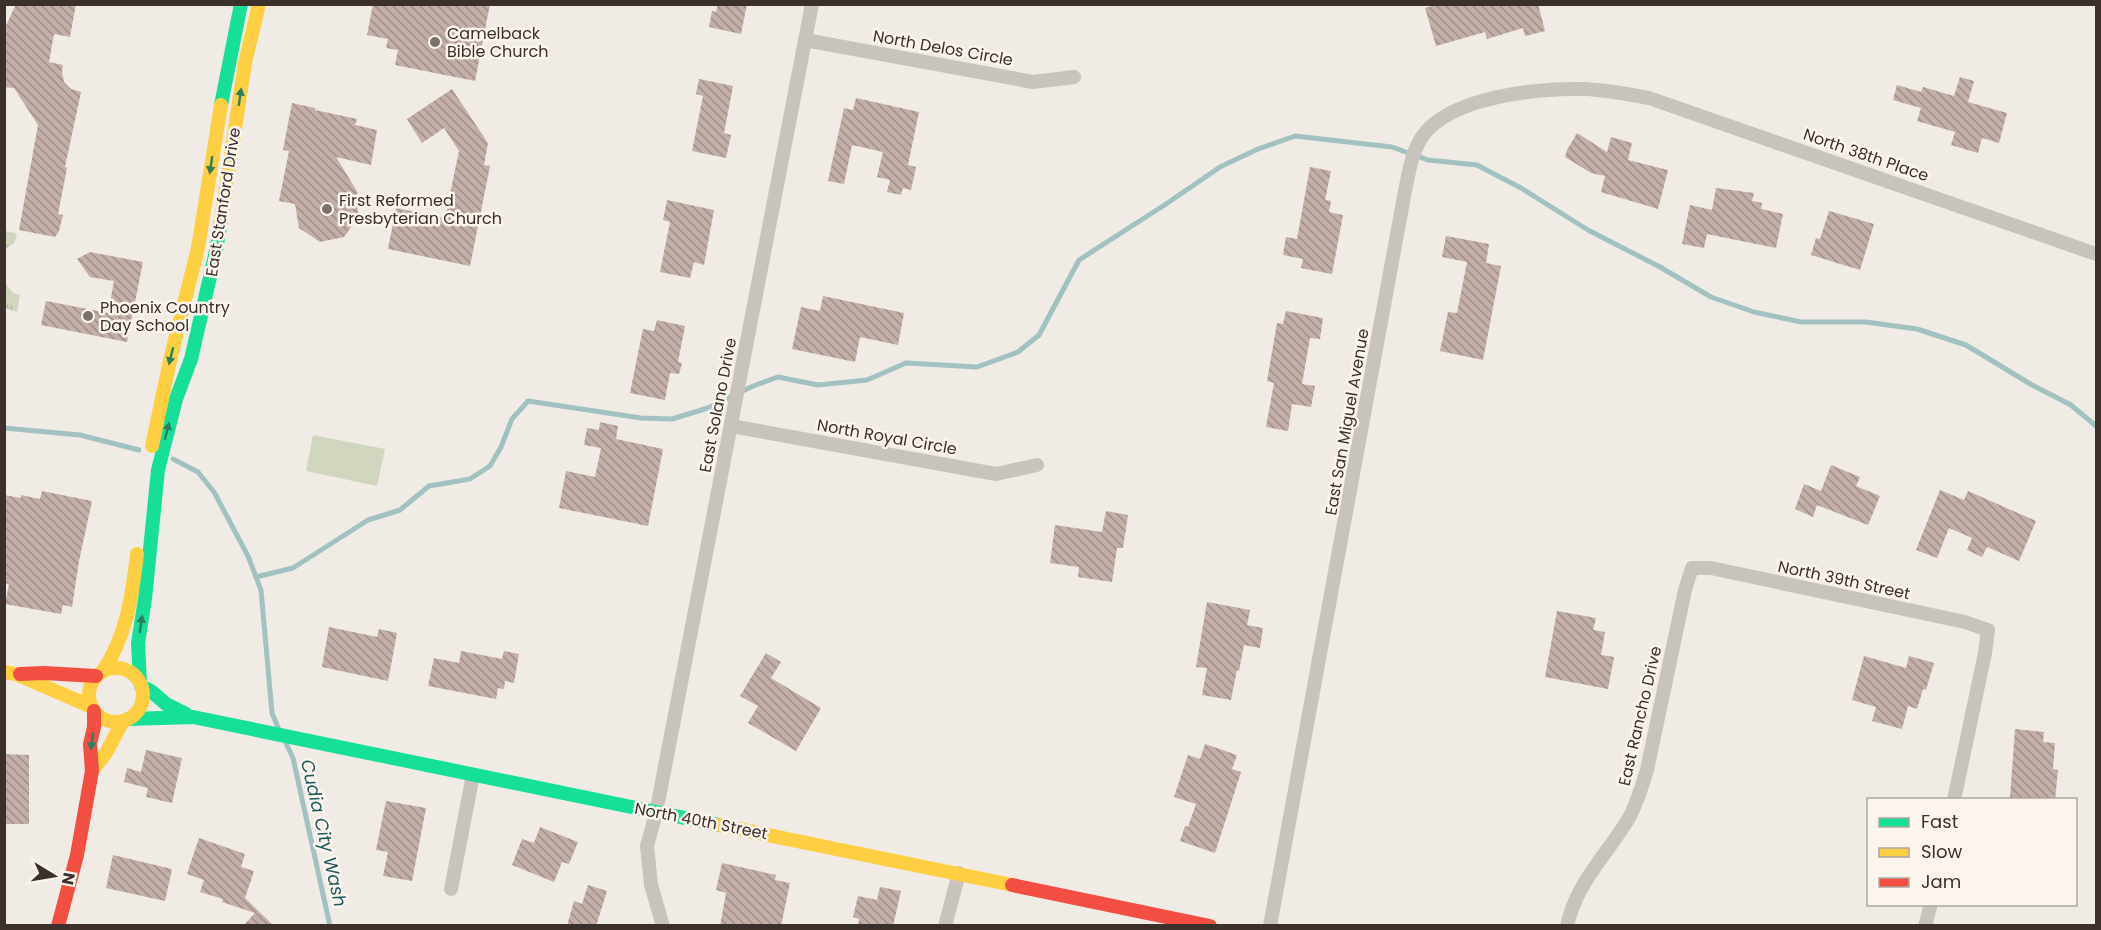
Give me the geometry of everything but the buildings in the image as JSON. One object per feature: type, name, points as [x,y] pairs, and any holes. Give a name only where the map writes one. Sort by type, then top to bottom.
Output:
[{"type":"street","name":"East Stanford Drive","points":[[100,674],[113,658],[128,617],[148,468],[160,400],[198,248],[224,88],[241,4]]},
{"type":"street","name":"East Stanford Drive","points":[[141,684],[138,644],[145,599],[158,470],[176,399],[191,358],[216,251],[245,63],[259,4]]},
{"type":"street","name":"East Solano Drive","points":[[656,813],[812,4]]},
{"type":"street","name":"North Delos Circle","points":[[806,40],[1032,82],[1074,77]]},
{"type":"street","name":"East San Miguel Avenue","points":[[1270,926],[1411,162],[1423,135],[1435,123],[1449,113],[1487,99],[1555,90],[1585,89],[1623,93]]},
{"type":"street","name":"North 38th Place","points":[[1623,93],[1682,108],[2097,254]]},
{"type":"street","name":"North Royal Circle","points":[[730,426],[996,474],[1037,465]]},
{"type":"street","name":"North 39th Street","points":[[1692,568],[1711,568],[1965,622],[1988,630],[1953,798]]},
{"type":"street","name":"East Rancho Drive","points":[[1567,926],[1577,896],[1591,870],[1602,858],[1630,816],[1640,794],[1685,590],[1692,568]]},
{"type":"street","points":[[58,926],[77,855],[92,771],[90,744],[94,727],[89,691],[100,674],[111,668],[128,670],[141,684],[142,701],[139,708],[126,720],[92,771]]},
{"type":"street","points":[[10,673],[100,674]]},
{"type":"street","points":[[10,673],[62,693],[93,709],[107,720],[126,720]]},
{"type":"street","name":"North 40th Street","points":[[141,684],[166,704],[193,717],[1210,926]]},
{"type":"street","name":"North 40th Street","points":[[126,720],[193,717]]},
{"type":"street","points":[[451,889],[473,775]]},
{"type":"street","points":[[656,813],[647,846],[651,885],[663,926]]},
{"type":"street","points":[[945,926],[959,873]]},
{"type":"street","points":[[1925,926],[1930,906]]},
{"type":"green space","points":[[5,231],[15,233],[17,236],[14,243],[5,249]]},
{"type":"green space","points":[[4,281],[13,293],[20,295],[17,312],[5,308]]},
{"type":"green space","points":[[313,435],[385,449],[377,486],[306,471]]},
{"type":"waterway","points":[[256,577],[293,568],[368,520],[400,510],[429,486],[470,479],[490,466],[501,447],[512,419],[528,401],[641,418],[672,419],[708,408],[753,386],[778,377],[818,385],[867,380],[906,363],[977,367],[1018,352],[1039,335],[1079,260],[1220,167],[1258,149],[1295,136],[1392,147],[1428,160],[1477,165],[1521,188],[1588,230],[1660,267],[1711,297],[1754,312],[1801,322],[1866,322],[1917,329],[1966,345],[2032,385],[2071,405],[2096,426]]},
{"type":"waterway","name":"Cudia City Wash","points":[[4,428],[80,435],[139,450]]},
{"type":"waterway","name":"Cudia City Wash","points":[[173,459],[198,472],[214,492],[248,556],[261,590],[272,713],[279,730]]},
{"type":"waterway","name":"Cudia City Wash","points":[[285,741],[293,758],[330,926]]},
{"type":"traffic: fast","points":[[221,105],[241,4]]},
{"type":"traffic: fast","points":[[140,682],[138,643],[145,599],[158,470],[176,399],[191,359],[221,220]]},
{"type":"traffic: fast","points":[[141,686],[166,704],[186,714]]},
{"type":"traffic: fast","points":[[128,719],[193,717],[719,825]]},
{"type":"traffic: slow","points":[[221,220],[245,63],[259,4]]},
{"type":"traffic: slow","points":[[152,446],[171,356],[198,248],[221,105]]},
{"type":"traffic: slow","points":[[103,671],[123,629],[137,554]]},
{"type":"traffic: slow","points":[[116,668],[126,670],[135,676],[141,685],[143,695],[141,705],[135,714],[126,720],[116,722],[106,720],[97,714],[91,705],[89,695],[91,685],[97,676],[106,670],[116,668]]},
{"type":"traffic: slow","points":[[4,672],[16,674],[92,707]]},
{"type":"traffic: slow","points":[[92,771],[106,753],[123,721]]},
{"type":"traffic: slow","points":[[719,825],[1012,885]]},
{"type":"traffic: jam","points":[[20,674],[96,676]]},
{"type":"traffic: jam","points":[[58,926],[77,855],[92,771],[90,744],[94,727],[94,711]]},
{"type":"traffic: jam","points":[[1012,885],[1210,926]]},
{"type":"place","name":"Camelback Bible Church","points":[[435,42]]},
{"type":"place","name":"First Reformed Presbyterian Church","points":[[327,209]]},
{"type":"place","name":"Phoenix Country Day School","points":[[88,316]]}]
